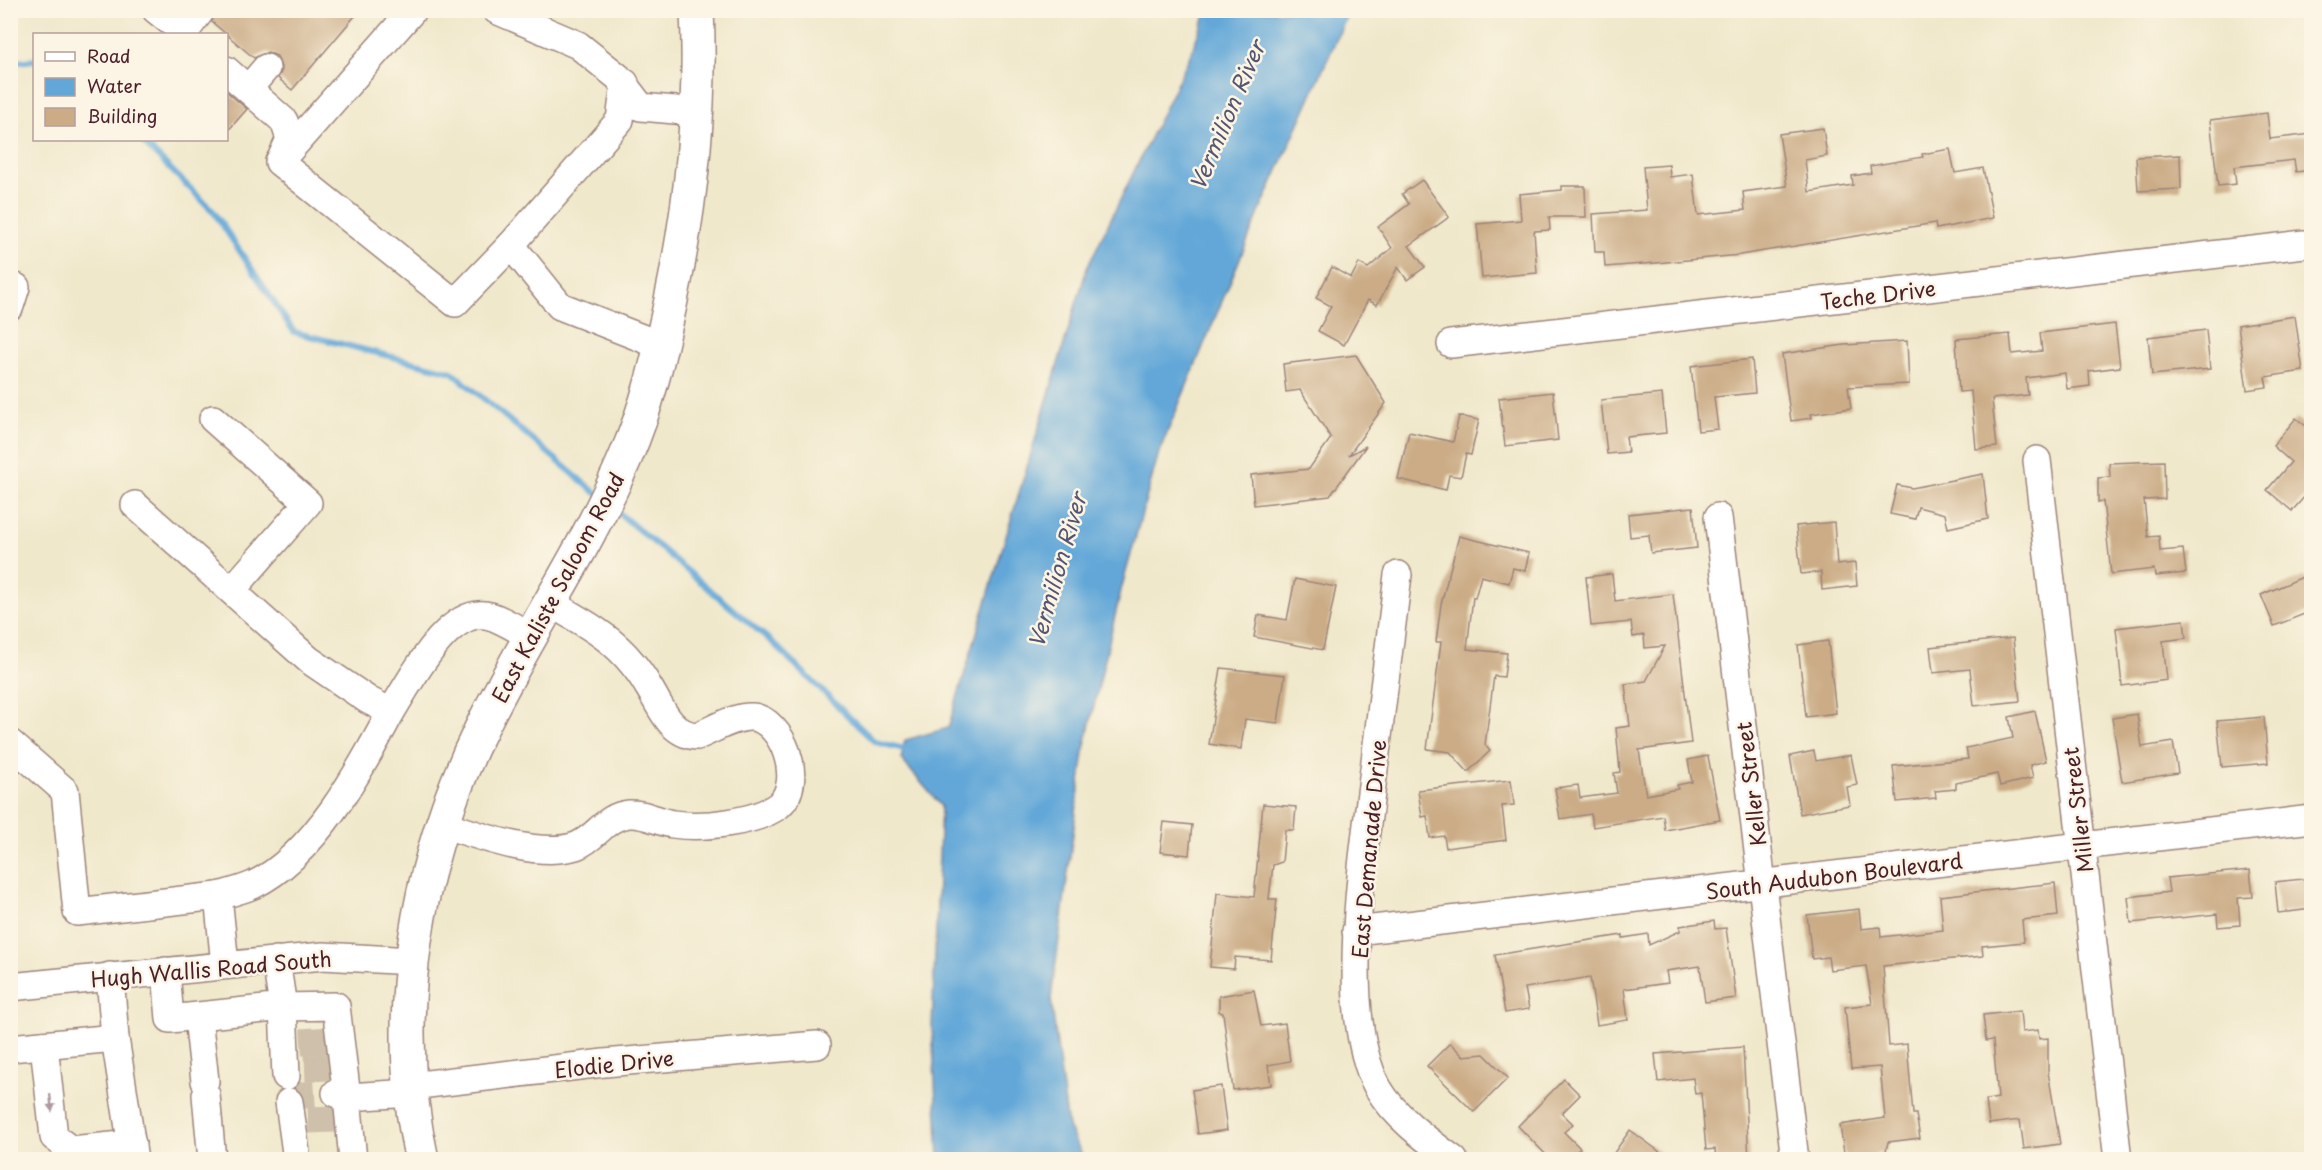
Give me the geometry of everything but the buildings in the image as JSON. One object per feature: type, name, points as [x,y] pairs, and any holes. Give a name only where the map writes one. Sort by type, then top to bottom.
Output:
[{"type":"main road","name":"East Kaliste Saloom Road","points":[[422,1160],[412,1089],[409,1047],[412,961],[425,887],[443,824],[482,726],[588,538],[627,454],[654,378],[683,243],[699,112],[697,10]]},
{"type":"street","points":[[156,10],[190,26]]},
{"type":"street","points":[[279,162],[412,10]]},
{"type":"street","points":[[496,10],[578,45],[625,83],[641,107],[699,112]]},
{"type":"street","points":[[248,89],[266,68]]},
{"type":"street","points":[[228,72],[284,120],[290,139],[279,162]]},
{"type":"street","points":[[279,162],[455,303],[511,245],[620,120],[625,83]]},
{"type":"street","name":"Teche Drive","points":[[1451,344],[2309,243]]},
{"type":"street","points":[[511,245],[560,306],[662,345]]},
{"type":"street","points":[[213,419],[308,503],[232,590]]},
{"type":"street","name":"Miller Street","points":[[2037,460],[2118,1160]]},
{"type":"street","points":[[135,506],[309,660],[368,700],[391,712]]},
{"type":"street","name":"Keller Street","points":[[1718,516],[1795,1160]]},
{"type":"street","name":"East Demanade Drive","points":[[1398,575],[1356,931],[1360,1017],[1367,1061],[1378,1087],[1389,1103],[1419,1132],[1454,1160]]},
{"type":"street","points":[[443,824],[487,838],[556,849],[576,846],[588,839],[602,824],[627,814],[642,814],[672,824],[707,825],[743,820],[779,804],[791,786],[791,764],[774,729],[764,720],[742,717],[697,736],[683,732],[667,719],[647,684],[624,655],[597,630],[550,603]]},
{"type":"street","points":[[10,743],[65,791],[77,912],[218,896],[253,885],[286,862],[313,834],[355,777],[391,712],[442,634],[465,618],[488,615],[532,637]]},
{"type":"street","name":"South Audubon Boulevard","points":[[1356,931],[2312,819]]},
{"type":"street","points":[[218,896],[225,965]]},
{"type":"street","name":"Hugh Wallis Road South","points":[[10,987],[323,956],[412,961]]},
{"type":"street","points":[[276,960],[294,1080],[297,1160]]},
{"type":"street","points":[[166,971],[170,1020],[284,1007],[336,1006],[340,1080],[353,1160]]},
{"type":"street","points":[[44,1045],[54,1137],[71,1150],[133,1152],[115,1038],[110,976]]},
{"type":"street","points":[[198,1017],[212,1160]]},
{"type":"street","points":[[10,1048],[115,1038]]},
{"type":"street","name":"Elodie Drive","points":[[340,1080],[412,1089],[604,1063],[817,1045]]},
{"type":"water","name":"Vermilion River","points":[[1207,11],[1349,11],[1259,213],[1159,452],[1121,590],[1085,745],[1051,999],[1068,1127],[1084,1159],[939,1159],[932,1026],[941,806],[901,759],[905,740],[948,728],[1087,268],[1189,58]]},
{"type":"waterway","points":[[10,63],[33,60]]},
{"type":"waterway","points":[[142,141],[213,211],[294,332],[452,372],[597,494]]},
{"type":"waterway","points":[[614,509],[773,643],[875,742],[909,750]]},
{"type":"tunnel","points":[[301,1042],[330,1040]]},
{"type":"tunnel","points":[[305,1068],[334,1067]]},
{"type":"tunnel","points":[[288,1096],[336,1093]]},
{"type":"tunnel","points":[[308,1120],[337,1119]]}]
